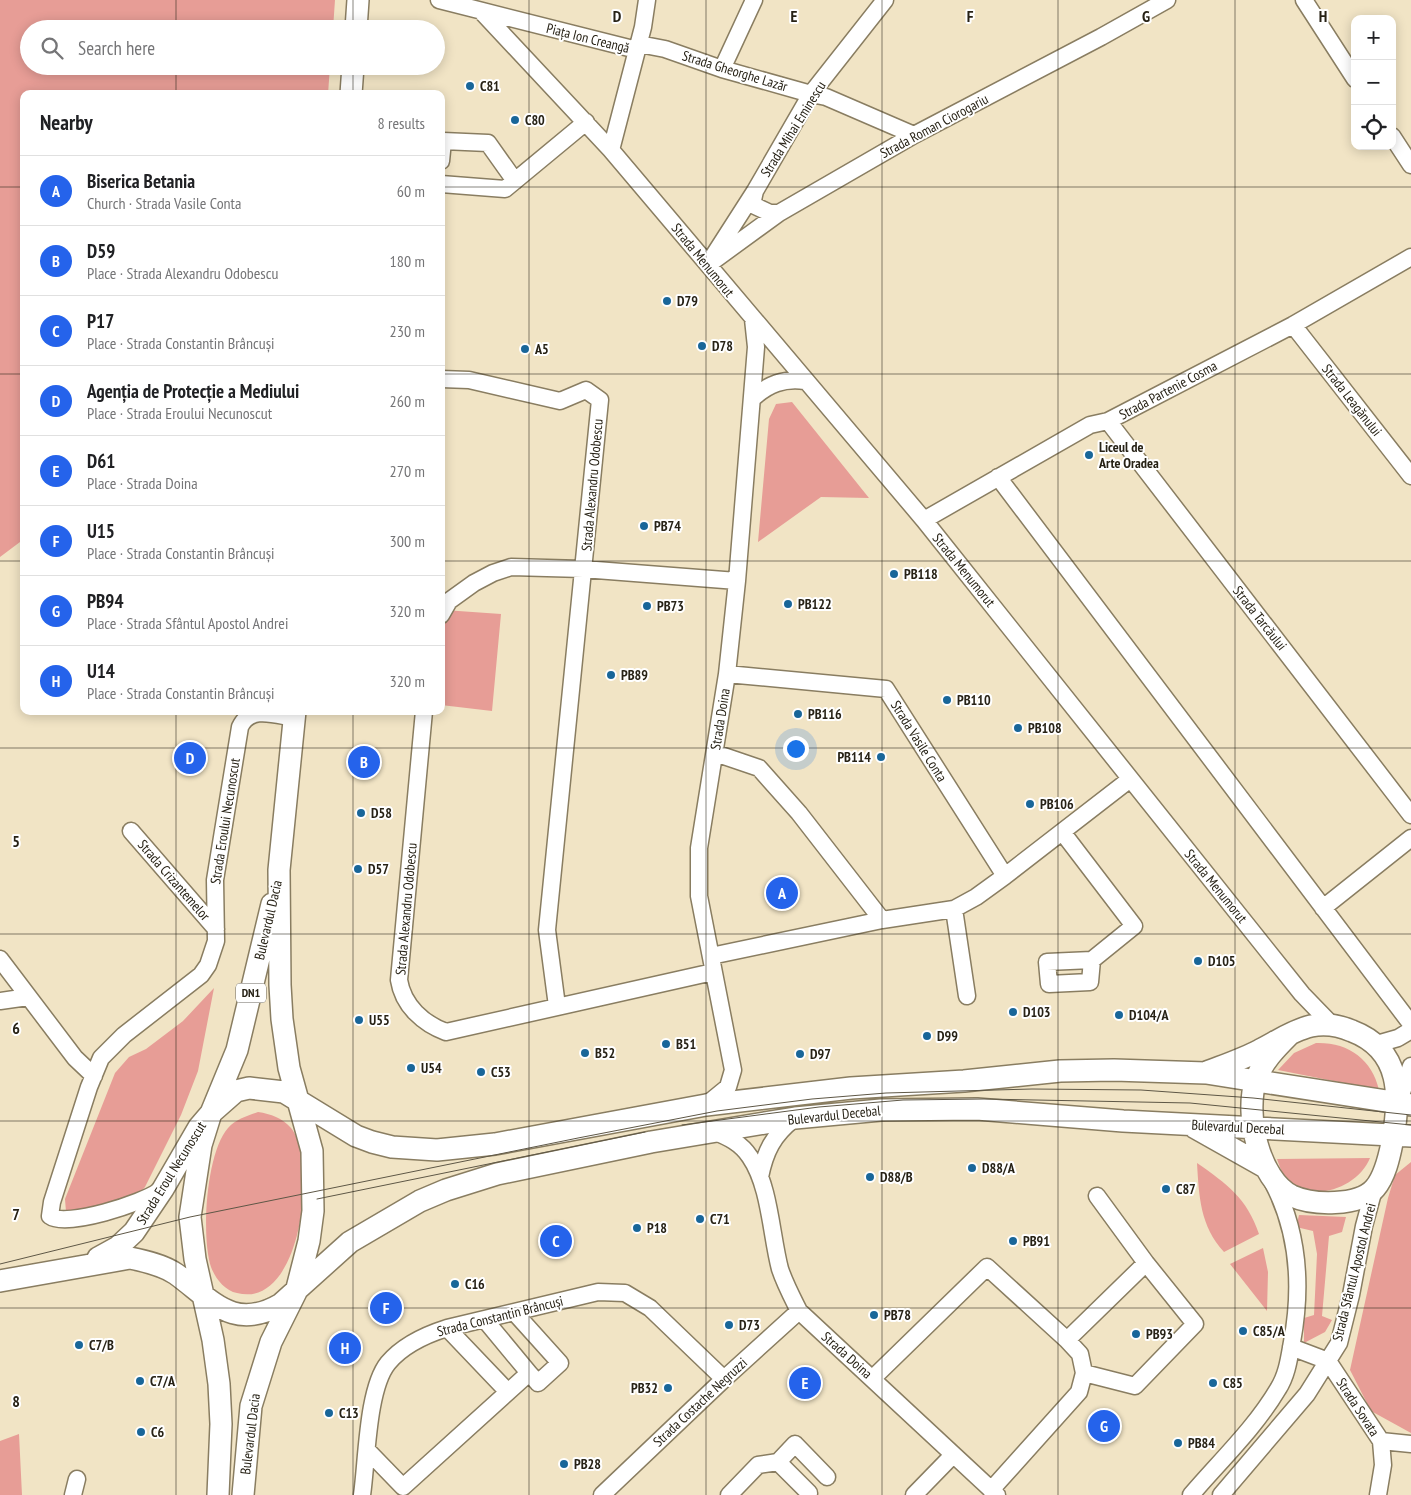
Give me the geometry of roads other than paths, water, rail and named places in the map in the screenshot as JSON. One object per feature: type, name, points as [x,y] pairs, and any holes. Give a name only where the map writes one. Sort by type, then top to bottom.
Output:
[{"type":"main road","points":[[357,20],[358,0]]},
{"type":"main road","points":[[351,90],[352,75]]},
{"type":"main road","name":"Bulevardul Dacia","points":[[243,1495],[251,1406],[260,1372],[271,1342],[296,1292],[310,1241],[314,1193],[312,1151],[289,1068],[282,1019],[279,870],[295,715]]},
{"type":"main road","name":"Bulevardul Dacia","points":[[218,1495],[221,1424],[219,1384],[213,1340],[195,1259],[190,1217],[198,1160],[211,1113],[237,1050],[279,870]]},
{"type":"main road","points":[[1188,1124],[1208,1133],[1265,1168],[1282,1189],[1303,1200],[1330,1203],[1349,1200],[1374,1189],[1402,1136],[1405,1104],[1393,1072],[1376,1044],[1357,1033],[1332,1025],[1311,1026],[1289,1034],[1258,1051],[1206,1073]]},
{"type":"main road","points":[[1265,1168],[1254,1128],[1252,1098],[1256,1080],[1265,1063],[1289,1034]]},
{"type":"main road","name":"Bulevardul Decebal","points":[[299,1100],[348,1131],[372,1142],[392,1147],[437,1150],[495,1144],[706,1105],[850,1088],[964,1082],[1060,1071],[1114,1070],[1206,1073],[1405,1104]]},
{"type":"main road","points":[[211,1113],[236,1091],[249,1088],[284,1092],[299,1100]]},
{"type":"main road","name":"Bulevardul Decebal","points":[[296,1292],[350,1242],[380,1222],[429,1197],[498,1174],[713,1131],[794,1118],[881,1110],[960,1108],[1188,1124],[1402,1136]]},
{"type":"main road","name":"Strada Eroul Necunoscut","points":[[82,1265],[109,1253],[134,1232],[163,1189],[199,1127],[211,1113]]},
{"type":"main road","name":"Strada Eroul Necunoscut","points":[[0,1281],[130,1258],[147,1262],[175,1273],[203,1296]]},
{"type":"main road","points":[[203,1296],[217,1307],[255,1315],[268,1311],[296,1292]]},
{"type":"street","name":"Piața Ion Creangă","points":[[439,0],[638,47],[612,150]]},
{"type":"street","points":[[638,47],[647,0]]},
{"type":"street","points":[[722,69],[754,0]]},
{"type":"street","name":"Strada Mihai Eminescu","points":[[709,264],[755,191],[811,94],[885,0]]},
{"type":"street","name":"Strada Roman Ciorogariu","points":[[709,264],[779,213],[914,135],[1101,37],[1167,0]]},
{"type":"street","points":[[1304,0],[1351,72]]},
{"type":"street","name":"Strada Menumorut","points":[[481,11],[612,150],[924,520],[1129,780],[1302,994],[1332,1025]]},
{"type":"street","name":"Strada Gheorghe Lazăr","points":[[638,47],[665,49],[722,69],[826,97],[914,135]]},
{"type":"street","points":[[445,184],[505,189],[586,122]]},
{"type":"street","points":[[445,141],[488,143],[515,180]]},
{"type":"street","points":[[1396,142],[1411,165]]},
{"type":"street","points":[[755,191],[753,200],[755,206],[770,214],[779,213]]},
{"type":"street","name":"Strada Partenie Cosma","points":[[924,520],[1090,425],[1108,421],[1293,324],[1411,256]]},
{"type":"street","name":"Strada Doina","points":[[706,1105],[728,1087],[733,1070],[700,896],[699,856],[702,824],[727,674],[737,581],[756,347],[753,319]]},
{"type":"street","name":"Strada Leagănului","points":[[1293,324],[1411,476]]},
{"type":"street","name":"Strada Alexandru Odobescu","points":[[445,379],[469,380],[560,401],[586,390],[600,400],[547,930],[557,1006]]},
{"type":"street","points":[[752,399],[765,388],[782,381],[805,381]]},
{"type":"street","name":"Strada Tarcăului","points":[[1108,421],[1411,815]]},
{"type":"street","points":[[998,477],[1411,1024]]},
{"type":"street","name":"Strada Alexandru Odobescu","points":[[445,608],[449,601],[474,583],[492,573],[511,567],[583,569],[737,581]]},
{"type":"street","name":"Strada Vasile Conta","points":[[727,674],[886,690],[1005,876]]},
{"type":"street","name":"Strada Eroului Necunoscut","points":[[163,1189],[132,1206],[62,1221],[50,1216],[52,1202],[94,1076],[102,1058],[110,1048],[200,975],[208,965],[213,954],[216,929],[214,880],[240,727],[245,718],[250,715]]},
{"type":"street","name":"Strada Alexandru Odobescu","points":[[424,715],[399,980],[401,991],[410,1005],[429,1025],[446,1032],[713,972]]},
{"type":"street","points":[[715,754],[759,768],[799,813],[882,920]]},
{"type":"street","points":[[710,956],[882,920],[954,909],[976,897],[1005,876],[1063,833],[1129,780]]},
{"type":"street","name":"Strada Crizantemelor","points":[[131,831],[216,929]]},
{"type":"street","points":[[1063,833],[1134,926],[1092,960]]},
{"type":"street","points":[[1323,908],[1411,838]]},
{"type":"street","points":[[954,909],[967,996]]},
{"type":"street","points":[[0,959],[75,1058],[94,1076]]},
{"type":"street","points":[[0,1001],[28,997]]},
{"type":"street","points":[[1376,1044],[1398,1038],[1411,1030]]},
{"type":"street","points":[[1405,1104],[1411,1066]]},
{"type":"street","points":[[760,1177],[765,1155],[771,1142],[779,1130],[794,1118]]},
{"type":"street","points":[[713,1131],[738,1143],[750,1157],[760,1177]]},
{"type":"street","points":[[1191,1495],[1267,1405],[1287,1370],[1298,1311],[1298,1276],[1294,1241],[1286,1214],[1265,1168]]},
{"type":"street","name":"Strada Doina","points":[[760,1177],[780,1268],[786,1288],[799,1311],[873,1378],[994,1493]]},
{"type":"street","name":"Strada Sfântul Apostol Andrei","points":[[1221,1495],[1307,1394],[1339,1343],[1364,1226],[1374,1189]]},
{"type":"street","points":[[1084,1373],[1135,1386],[1195,1324],[1146,1263],[1097,1196]]},
{"type":"street","points":[[1067,1340],[1146,1263]]},
{"type":"street","points":[[873,1378],[987,1267],[1067,1340],[1080,1354],[1084,1373],[1079,1392],[994,1493]]},
{"type":"street","name":"Strada Constantin Brâncuși","points":[[362,1495],[373,1398],[379,1378],[387,1364],[414,1342],[447,1328],[598,1292],[625,1293],[650,1308],[724,1379]]},
{"type":"street","name":"Strada Costache Negruzzi","points":[[602,1495],[799,1311]]},
{"type":"street","points":[[485,1320],[538,1383],[560,1363],[515,1313]]},
{"type":"street","points":[[447,1328],[508,1392]]},
{"type":"street","points":[[1291,1346],[1328,1361]]},
{"type":"street","name":"Strada Sovata","points":[[1328,1361],[1380,1442],[1382,1465],[1378,1495]]},
{"type":"street","points":[[368,1451],[403,1487],[529,1373]]},
{"type":"street","points":[[1380,1442],[1411,1444]]},
{"type":"street","points":[[729,1495],[758,1465],[778,1462],[795,1444],[827,1476]]},
{"type":"street","points":[[914,1495],[953,1455]]},
{"type":"street","points":[[778,1462],[809,1493]]},
{"type":"tram line","points":[[0,1264],[190,1217],[578,1138],[717,1111],[812,1099],[886,1093],[1032,1089],[1141,1090],[1253,1098],[1411,1115]]},
{"type":"tram line","points":[[682,1125],[819,1107],[903,1100],[984,1099],[1190,1103],[1411,1125]]},
{"type":"tram line","points":[[317,1199],[645,1132]]},
{"type":"place","name":"C81","points":[[470,86]]},
{"type":"place","name":"C80","points":[[515,120]]},
{"type":"place","name":"D79","points":[[667,301]]},
{"type":"place","name":"D78","points":[[702,346]]},
{"type":"place","name":"A5","points":[[525,349]]},
{"type":"place","name":"Liceul de Arte Oradea","points":[[1089,455]]},
{"type":"place","name":"PB74","points":[[644,526]]},
{"type":"place","name":"PB118","points":[[894,574]]},
{"type":"place","name":"PB122","points":[[788,604]]},
{"type":"place","name":"PB73","points":[[647,606]]},
{"type":"place","name":"PB89","points":[[611,675]]},
{"type":"place","name":"PB110","points":[[947,700]]},
{"type":"place","name":"PB116","points":[[798,714]]},
{"type":"place","name":"PB108","points":[[1018,728]]},
{"type":"place","name":"PB114","points":[[881,757]]},
{"type":"place","name":"Agenția de Protecție a Mediului","points":[[190,758]]},
{"type":"place","name":"D59","points":[[364,762]]},
{"type":"place","name":"PB106","points":[[1030,804]]},
{"type":"place","name":"D58","points":[[361,813]]},
{"type":"place","name":"D57","points":[[358,869]]},
{"type":"place","name":"Biserica Betania","points":[[782,893]]},
{"type":"place","name":"D105","points":[[1198,961]]},
{"type":"place","name":"D103","points":[[1013,1012]]},
{"type":"place","name":"D104/A","points":[[1119,1015]]},
{"type":"place","name":"U55","points":[[359,1020]]},
{"type":"place","name":"D99","points":[[927,1036]]},
{"type":"place","name":"B51","points":[[666,1044]]},
{"type":"place","name":"B52","points":[[585,1053]]},
{"type":"place","name":"D97","points":[[800,1054]]},
{"type":"place","name":"U54","points":[[411,1068]]},
{"type":"place","name":"C53","points":[[481,1072]]},
{"type":"place","name":"D88/A","points":[[972,1168]]},
{"type":"place","name":"D88/B","points":[[870,1177]]},
{"type":"place","name":"C87","points":[[1166,1189]]},
{"type":"place","name":"C71","points":[[700,1219]]},
{"type":"place","name":"P18","points":[[637,1228]]},
{"type":"place","name":"P17","points":[[556,1241]]},
{"type":"place","name":"PB91","points":[[1013,1241]]},
{"type":"place","name":"C16","points":[[455,1284]]},
{"type":"place","name":"U15","points":[[386,1308]]},
{"type":"place","name":"PB78","points":[[874,1315]]},
{"type":"place","name":"D73","points":[[729,1325]]},
{"type":"place","name":"C85/A","points":[[1243,1331]]},
{"type":"place","name":"PB93","points":[[1136,1334]]},
{"type":"place","name":"C7/B","points":[[79,1345]]},
{"type":"place","name":"U14","points":[[345,1348]]},
{"type":"place","name":"C7/A","points":[[140,1381]]},
{"type":"place","name":"D61","points":[[805,1383]]},
{"type":"place","name":"C85","points":[[1213,1383]]},
{"type":"place","name":"PB32","points":[[668,1388]]},
{"type":"place","name":"C13","points":[[329,1413]]},
{"type":"place","name":"PB94","points":[[1104,1426]]},
{"type":"place","name":"C6","points":[[141,1432]]},
{"type":"place","name":"PB84","points":[[1178,1443]]},
{"type":"place","name":"PB28","points":[[564,1464]]}]
